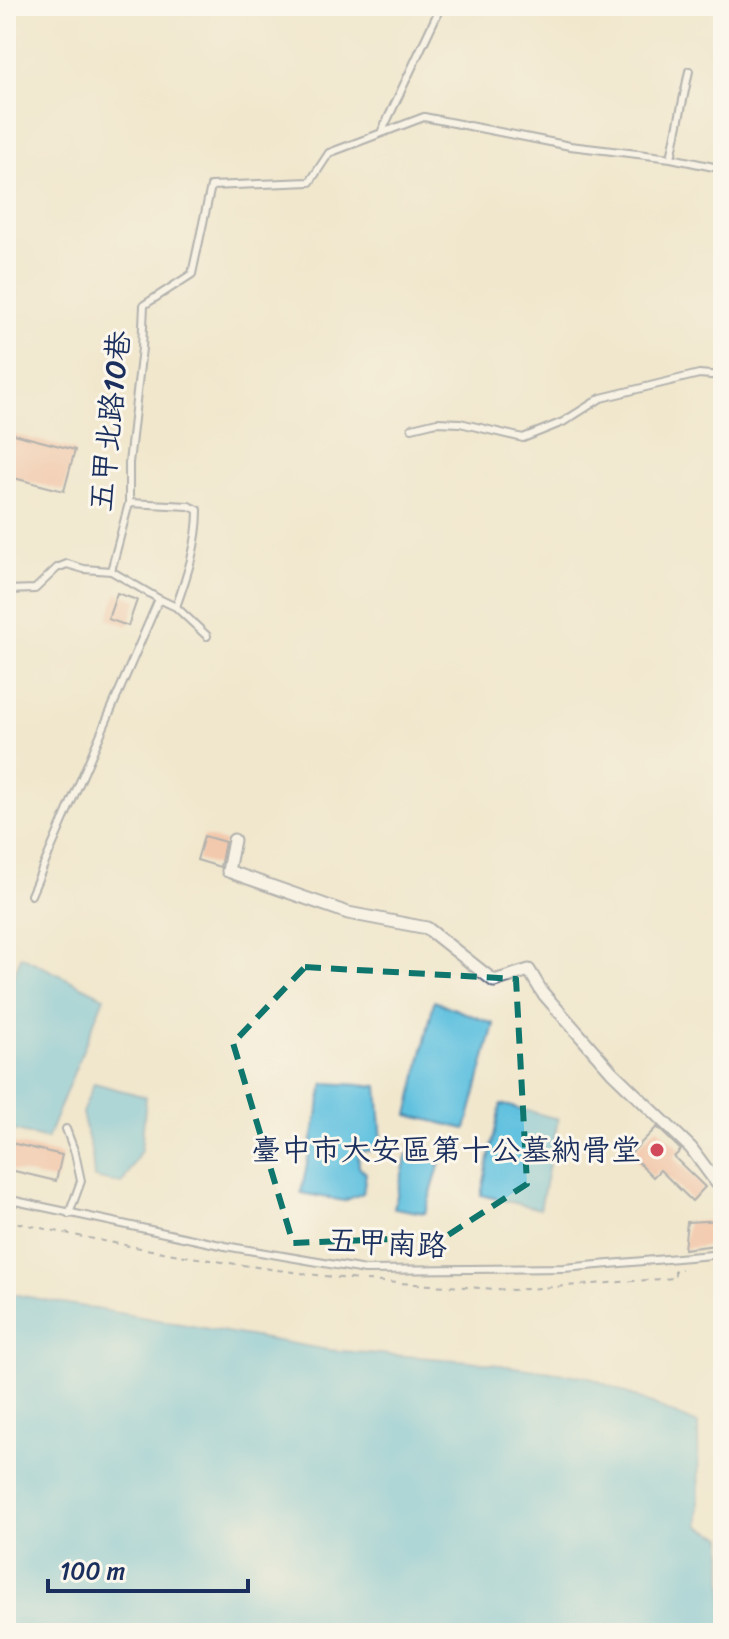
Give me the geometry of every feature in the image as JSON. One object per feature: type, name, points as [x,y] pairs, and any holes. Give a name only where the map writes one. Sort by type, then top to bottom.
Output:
[{"type":"street","points":[[234,840],[228,871],[348,913],[427,928],[494,981],[529,970],[542,992],[612,1072],[691,1148],[716,1182],[723,1186]]},
{"type":"lane","points":[[382,131],[441,6]]},
{"type":"lane","points":[[671,158],[689,71]]},
{"type":"lane","name":"五甲北路10巷","points":[[111,571],[129,503],[129,463],[144,305],[192,274],[211,186],[310,182],[329,153],[424,117],[570,146],[671,158],[723,169]]},
{"type":"lane","points":[[412,428],[437,422],[460,423],[523,438],[563,422],[601,398],[699,374],[723,376]]},
{"type":"lane","points":[[129,503],[189,506],[198,510],[198,528],[176,607]]},
{"type":"lane","points":[[6,590],[35,589],[57,568],[67,564],[111,571],[176,607],[207,636]]},
{"type":"lane","points":[[31,895],[159,599]]},
{"type":"lane","points":[[66,1129],[81,1181],[69,1214]]},
{"type":"lane","name":"五甲南路","points":[[6,1199],[225,1246],[365,1270],[564,1268],[723,1254]]},
{"type":"highlighted area","points":[[305,967],[516,979],[527,1184],[445,1237],[293,1243],[233,1043]]},
{"type":"water","points":[[21,956],[104,997],[47,1139],[6,1128],[6,999]]},
{"type":"water","points":[[434,1001],[494,1024],[466,1129],[408,1115]]},
{"type":"water","points":[[94,1083],[146,1097],[141,1150],[122,1184],[94,1178],[82,1113]]},
{"type":"water","points":[[324,1083],[378,1086],[382,1144],[374,1150],[358,1152],[359,1167],[366,1173],[363,1193],[344,1201],[301,1193]]},
{"type":"water","points":[[501,1104],[558,1119],[540,1209],[481,1195]]},
{"type":"water","points":[[407,1154],[440,1163],[425,1213],[394,1208]]},
{"type":"water","points":[[6,1293],[328,1350],[469,1361],[589,1377],[698,1424],[699,1526],[723,1537],[723,1633],[6,1633]]},
{"type":"building","points":[[6,432],[75,450],[64,491],[6,476]]},
{"type":"building","points":[[117,593],[137,600],[128,626],[108,619]]},
{"type":"building","points":[[204,836],[225,842],[220,867],[197,860]]},
{"type":"building","name":"臺中市大安區第十公墓納骨堂","points":[[657,1127],[681,1150],[674,1157],[705,1187],[692,1201],[660,1170],[653,1177],[630,1154]]},
{"type":"building","points":[[11,1143],[62,1155],[56,1181],[6,1169]]},
{"type":"building","points":[[723,1220],[723,1244],[684,1249],[687,1222]]},
{"type":"place","name":"臺中市大安區第十公墓納骨堂","points":[[657,1150]]}]
